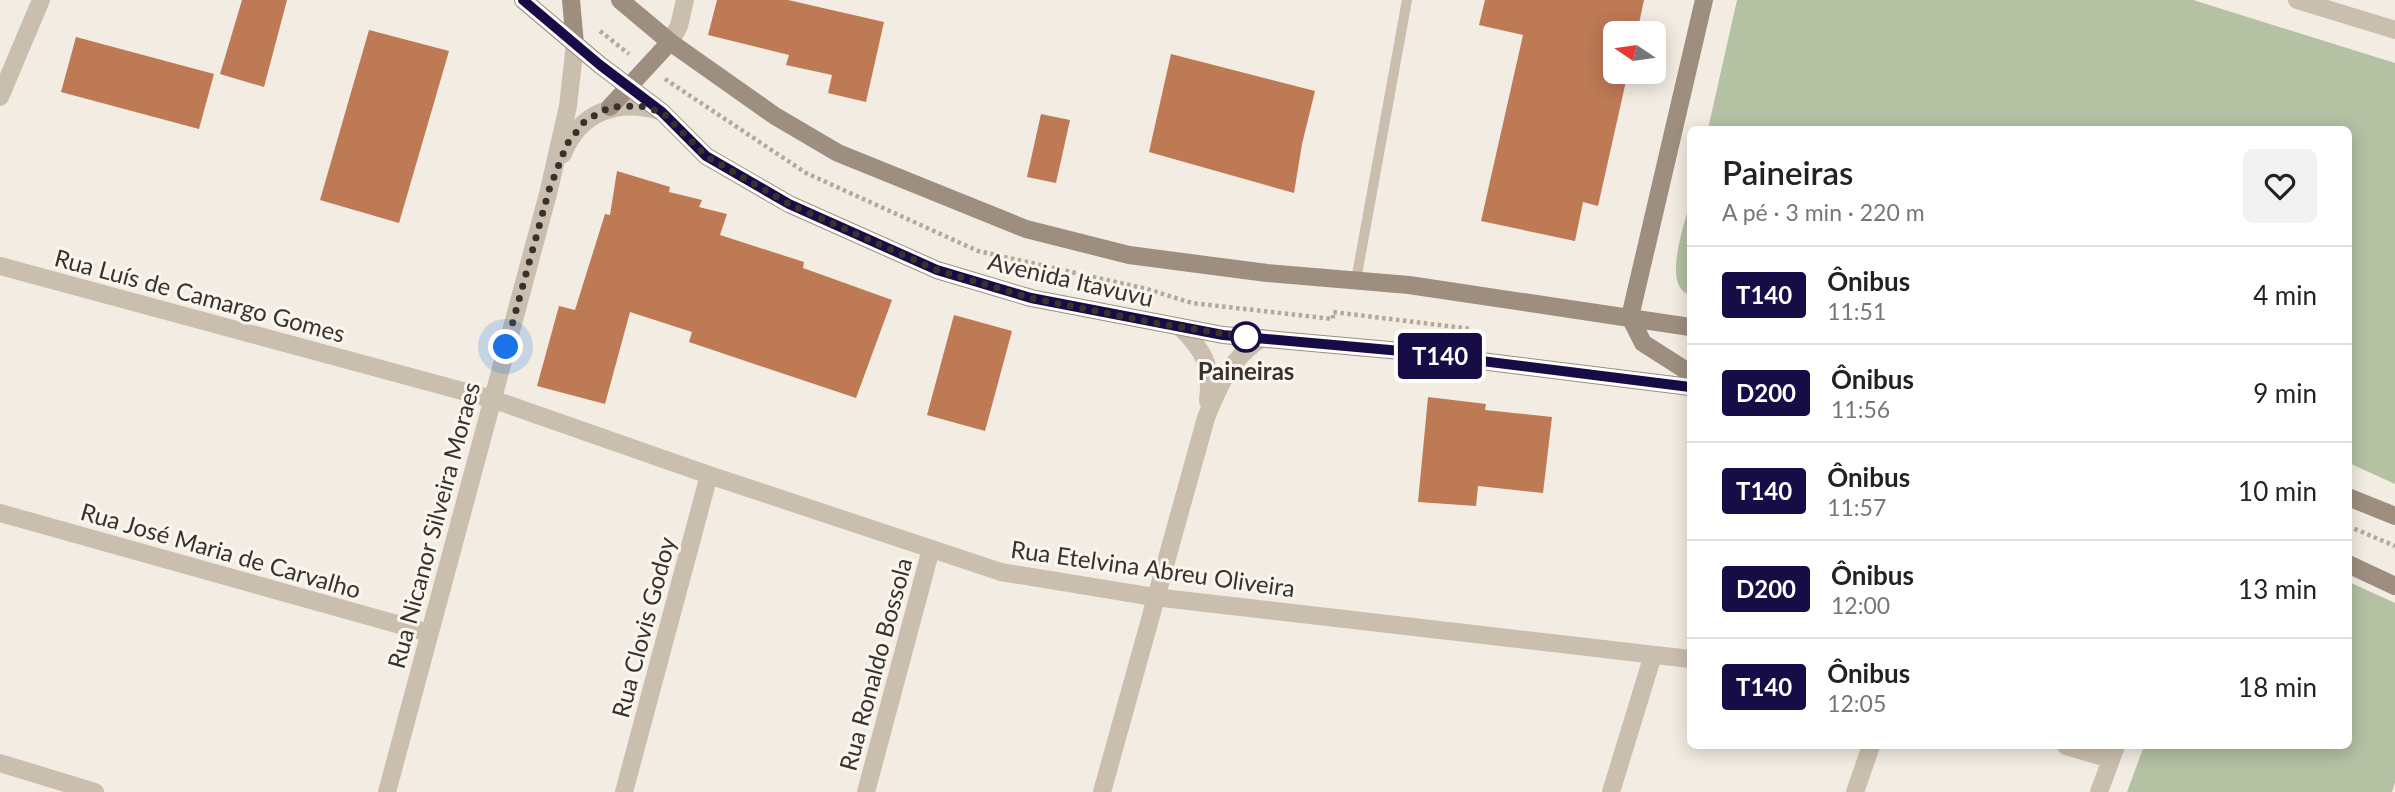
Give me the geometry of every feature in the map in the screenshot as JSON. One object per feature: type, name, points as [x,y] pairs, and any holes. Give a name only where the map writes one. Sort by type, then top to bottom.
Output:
[{"type":"main road","name":"Avenida Itavuvu","points":[[523,0],[662,112],[706,156],[789,204],[937,270],[1031,298],[1181,328],[1401,351],[1687,387]]},
{"type":"main road","points":[[571,0],[575,44]]},
{"type":"main road","name":"Avenida Itavuvu","points":[[620,0],[670,42],[775,116],[838,153],[1026,229],[1129,255],[1267,273],[1356,279],[1687,326]]},
{"type":"main road","points":[[1687,371],[1643,343],[1630,317],[1704,0]]},
{"type":"main road","points":[[610,107],[670,42]]},
{"type":"main road","points":[[2352,499],[2395,516]]},
{"type":"main road","points":[[2352,566],[2395,586]]},
{"type":"street","points":[[0,97],[41,0]]},
{"type":"street","points":[[670,42],[679,26],[685,0]]},
{"type":"street","points":[[2297,0],[2395,30]]},
{"type":"street","name":"Rua Nicanor Silveira Moraes","points":[[387,792],[549,190],[568,106],[575,44]]},
{"type":"street","points":[[610,107],[640,106],[662,112]]},
{"type":"street","name":"Rua Nicanor Silveira Moraes","points":[[549,190],[567,144],[585,121],[610,107]]},
{"type":"street","name":"Rua Luís de Camargo Gomes","points":[[0,266],[387,370]]},
{"type":"street","points":[[1101,792],[1206,418],[1210,385],[1207,361],[1181,328]]},
{"type":"street","points":[[1206,418],[1231,366],[1242,352],[1262,338]]},
{"type":"street","name":"Rua Etelvina Abreu Oliveira","points":[[387,370],[492,399],[709,475],[1001,572],[1154,597],[1687,659]]},
{"type":"street","name":"Rua Clovis Godoy","points":[[624,792],[709,475]]},
{"type":"street","name":"Rua José Maria de Carvalho","points":[[0,513],[429,633]]},
{"type":"street","name":"Rua Ronaldo Bossola","points":[[866,792],[931,549]]},
{"type":"street","points":[[1611,792],[1653,655]]},
{"type":"street","points":[[1855,792],[1870,749]]},
{"type":"street","points":[[2090,749],[2113,752],[2099,792]]},
{"type":"street","points":[[0,763],[95,792]]},
{"type":"lane","points":[[1356,279],[1406,0]]},
{"type":"path","points":[[1333,312],[1472,329]]},
{"type":"path","points":[[2352,528],[2395,546]]},
{"type":"green space","points":[[1737,0],[2193,0],[2395,63],[2395,484],[2352,464],[2352,126],[1709,126]]},
{"type":"green space","points":[[1687,213],[1687,293],[1681,290],[1677,280],[1680,239]]},
{"type":"green space","points":[[2352,583],[2395,603],[2395,782],[2392,792],[2127,792],[2143,749],[2352,749]]},
{"type":"building","points":[[242,0],[287,0],[264,87],[220,74]]},
{"type":"building","points":[[717,0],[788,0],[884,22],[866,102],[828,93],[832,75],[786,65],[789,55],[708,35]]},
{"type":"building","points":[[1485,0],[1644,0],[1640,21],[1603,21],[1603,84],[1625,84],[1598,206],[1583,202],[1575,241],[1481,221],[1523,35],[1479,25]]},
{"type":"building","points":[[369,30],[449,51],[399,223],[320,200]]},
{"type":"building","points":[[76,37],[214,74],[199,129],[61,92]]},
{"type":"building","points":[[1171,54],[1315,91],[1294,193],[1149,152]]},
{"type":"building","points":[[1041,114],[1070,120],[1056,183],[1027,177]]},
{"type":"building","points":[[617,171],[670,187],[669,192],[702,200],[699,207],[727,214],[720,235],[804,262],[803,268],[892,300],[856,398],[689,342],[692,332],[630,312],[605,404],[537,386],[559,306],[575,310],[605,214],[610,215]]},
{"type":"building","points":[[954,315],[1012,331],[985,431],[927,415]]},
{"type":"building","points":[[1428,397],[1486,404],[1485,410],[1552,417],[1543,493],[1478,486],[1476,506],[1418,502]]},
{"type":"bus line","name":"T140","points":[[523,0],[600,65],[662,112],[706,156],[789,204],[937,270],[1031,298],[1223,335],[1401,351],[1687,387]]},
{"type":"place","name":"Paineiras","points":[[1246,337]]},
{"type":"route","points":[[506,347],[549,190],[567,144],[585,121],[610,107],[640,106],[662,112],[706,156],[789,204],[937,270],[1031,298],[1161,324],[1246,337]]}]
